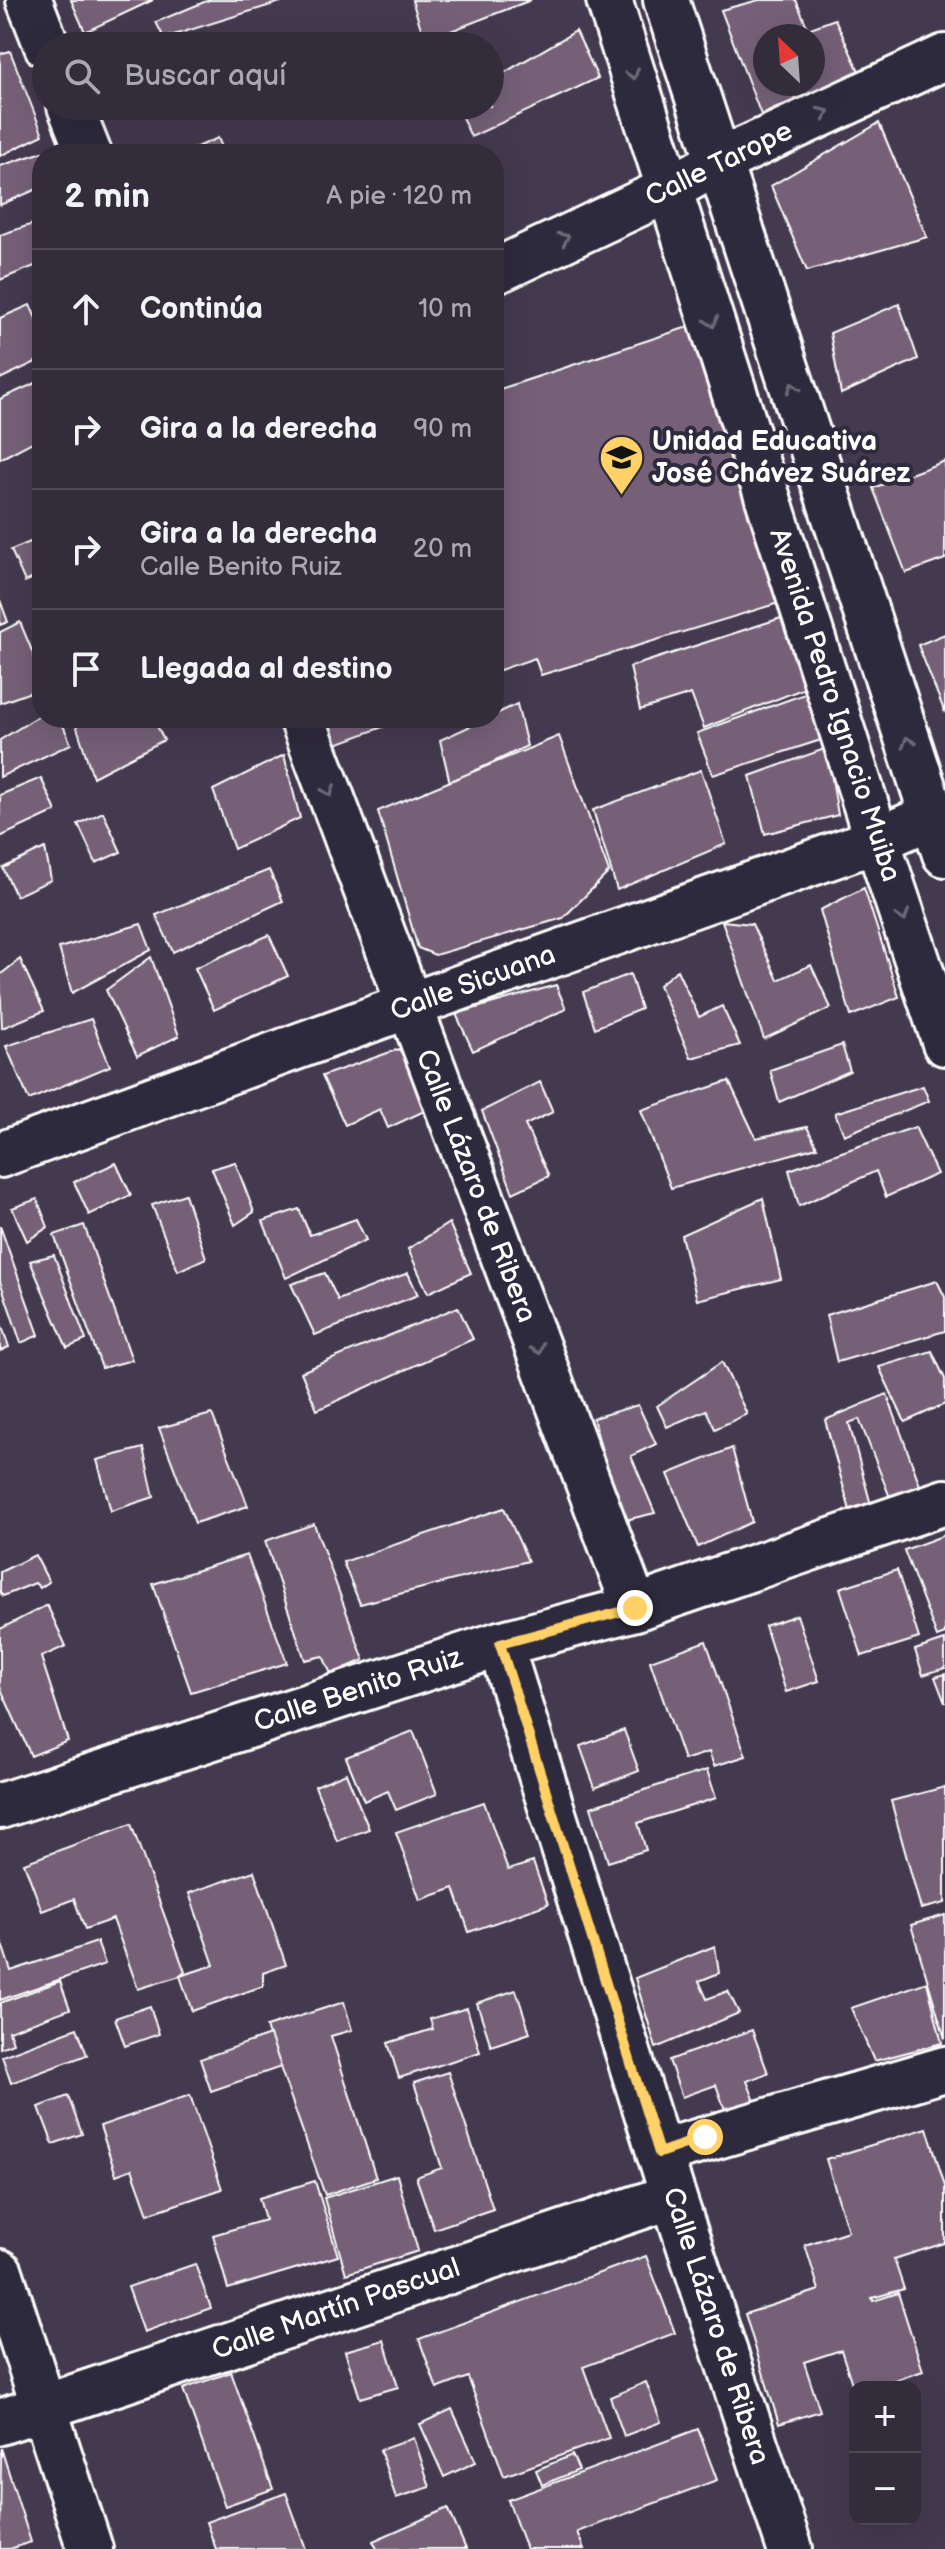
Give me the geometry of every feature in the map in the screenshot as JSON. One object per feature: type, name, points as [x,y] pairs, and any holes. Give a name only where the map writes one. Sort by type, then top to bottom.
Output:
[{"type":"street","points":[[29,0],[42,32]]},
{"type":"street","name":"Avenida Pedro Ignacio Muiba","points":[[609,0],[877,840],[945,1043]]},
{"type":"street","name":"Avenida Pedro Ignacio Muiba","points":[[666,0],[941,827]]},
{"type":"street","name":"Calle Tarope","points":[[504,267],[670,189],[720,161],[945,57]]},
{"type":"street","points":[[76,120],[85,144]]},
{"type":"street","name":"Calle Lázaro de Ribera","points":[[306,728],[635,1608]]},
{"type":"street","name":"Calle Sicuana","points":[[3,1145],[877,840],[941,827]]},
{"type":"street","name":"Calle Benito Ruiz","points":[[0,1806],[500,1644],[635,1608],[945,1502]]},
{"type":"street","name":"Calle Lázaro de Ribera","points":[[500,1644],[659,2153],[790,2549]]},
{"type":"street","points":[[659,2153],[945,2069]]},
{"type":"street","name":"Calle Martín Pascual","points":[[0,2422],[673,2196]]},
{"type":"street","points":[[0,2272],[90,2549]]},
{"type":"building","points":[[71,0],[153,0],[85,32]]},
{"type":"building","points":[[209,0],[287,0],[183,32],[161,32],[156,22]]},
{"type":"building","points":[[412,0],[531,0],[448,32],[422,32]]},
{"type":"building","points":[[759,0],[796,0],[806,24],[753,24],[753,94],[721,10]]},
{"type":"building","points":[[835,19],[859,71],[825,86],[825,24],[822,24]]},
{"type":"building","points":[[576,31],[598,78],[471,137],[463,120],[504,120],[504,73]]},
{"type":"building","points":[[10,51],[32,107],[32,120],[37,120],[43,135],[0,156],[0,54]]},
{"type":"building","points":[[754,96],[803,96],[761,115]]},
{"type":"building","points":[[879,123],[927,237],[807,271],[771,186]]},
{"type":"building","points":[[218,138],[221,144],[204,144]]},
{"type":"building","points":[[32,156],[32,191],[0,205],[0,166]]},
{"type":"building","points":[[32,224],[32,267],[0,280],[0,235]]},
{"type":"building","points":[[899,304],[918,359],[841,394],[830,333]]},
{"type":"building","points":[[30,305],[32,309],[32,364],[0,379],[0,318]]},
{"type":"building","name":"Unidad Educativa José Chávez Suárez","points":[[694,325],[782,602],[541,675],[535,658],[504,669],[504,388]]},
{"type":"building","points":[[32,385],[32,442],[0,459],[0,399]]},
{"type":"building","points":[[945,461],[945,559],[906,573],[873,488]]},
{"type":"building","points":[[32,541],[32,579],[25,582],[11,550]]},
{"type":"building","points":[[0,600],[8,622],[0,625]]},
{"type":"building","points":[[781,618],[805,688],[704,728],[691,694],[640,710],[630,667]]},
{"type":"building","points":[[20,622],[32,651],[32,692],[0,703],[0,632]]},
{"type":"building","points":[[945,634],[945,713],[918,645]]},
{"type":"building","points":[[810,692],[824,739],[713,775],[697,733]]},
{"type":"building","points":[[517,704],[527,746],[450,783],[440,740],[466,728],[504,728],[504,710]]},
{"type":"building","points":[[32,720],[32,728],[64,728],[71,744],[0,777],[0,740]]},
{"type":"building","points":[[77,728],[158,728],[164,740],[93,777]]},
{"type":"building","points":[[325,728],[380,728],[331,746]]},
{"type":"building","points":[[559,736],[609,872],[563,918],[435,955],[418,948],[378,811]]},
{"type":"building","points":[[827,748],[838,815],[765,834],[750,776]]},
{"type":"building","points":[[284,755],[300,818],[234,849],[213,790]]},
{"type":"building","points":[[701,770],[726,844],[617,890],[593,810]]},
{"type":"building","points":[[41,778],[56,811],[0,837],[0,795]]},
{"type":"building","points":[[103,812],[121,852],[96,863],[78,824]]},
{"type":"building","points":[[45,848],[51,880],[16,896],[3,868]]},
{"type":"building","points":[[269,870],[283,901],[173,952],[156,915]]},
{"type":"building","points":[[864,888],[899,997],[851,1016],[820,910]]},
{"type":"building","points":[[722,921],[752,924],[778,980],[811,965],[831,1008],[764,1039]]},
{"type":"building","points":[[141,924],[151,950],[72,993],[59,948]]},
{"type":"building","points":[[269,935],[288,976],[214,1010],[195,968]]},
{"type":"building","points":[[151,957],[179,1036],[137,1056],[106,990]]},
{"type":"building","points":[[20,959],[44,1011],[2,1028],[0,975]]},
{"type":"building","points":[[677,970],[699,1017],[722,1006],[740,1045],[691,1058],[659,985]]},
{"type":"building","points":[[630,974],[641,1009],[595,1028],[583,992]]},
{"type":"building","points":[[556,985],[566,1009],[473,1051],[456,1014]]},
{"type":"building","points":[[91,1019],[110,1066],[29,1100],[6,1046]]},
{"type":"building","points":[[842,1045],[850,1071],[779,1102],[770,1070]]},
{"type":"building","points":[[399,1049],[435,1106],[388,1128],[380,1109],[345,1125],[322,1076]]},
{"type":"building","points":[[729,1081],[756,1138],[807,1127],[817,1147],[671,1188],[641,1110]]},
{"type":"building","points":[[540,1082],[553,1112],[525,1125],[549,1176],[513,1193],[482,1111]]},
{"type":"building","points":[[923,1086],[929,1101],[844,1135],[835,1113]]},
{"type":"building","points":[[915,1127],[937,1174],[886,1197],[876,1171],[799,1206],[789,1170]]},
{"type":"building","points":[[235,1162],[254,1212],[235,1225],[212,1169]]},
{"type":"building","points":[[116,1163],[131,1195],[89,1215],[74,1182]]},
{"type":"building","points":[[185,1194],[206,1258],[178,1271],[152,1205]]},
{"type":"building","points":[[763,1198],[781,1279],[697,1300],[681,1235]]},
{"type":"building","points":[[37,1199],[48,1227],[27,1241],[12,1208]]},
{"type":"building","points":[[299,1209],[310,1235],[356,1219],[366,1240],[286,1278],[263,1221]]},
{"type":"building","points":[[449,1223],[471,1273],[428,1293],[408,1249]]},
{"type":"building","points":[[84,1225],[132,1360],[102,1368],[54,1235]]},
{"type":"building","points":[[0,1226],[39,1335],[21,1343],[0,1281]]},
{"type":"building","points":[[54,1255],[86,1340],[67,1348],[30,1261]]},
{"type":"building","points":[[325,1273],[338,1300],[408,1273],[418,1295],[315,1335],[291,1284]]},
{"type":"building","points":[[937,1281],[945,1297],[945,1331],[837,1362],[826,1315]]},
{"type":"building","points":[[458,1307],[473,1339],[317,1410],[301,1372]]},
{"type":"building","points":[[0,1321],[9,1347],[0,1351]]},
{"type":"building","points":[[932,1351],[945,1379],[945,1404],[905,1422],[879,1367]]},
{"type":"building","points":[[722,1362],[747,1414],[715,1429],[706,1410],[667,1427],[657,1406]]},
{"type":"building","points":[[887,1394],[922,1491],[893,1505],[859,1419],[849,1423],[871,1505],[851,1514],[825,1420]]},
{"type":"building","points":[[638,1405],[656,1444],[631,1456],[655,1513],[621,1521],[593,1418]]},
{"type":"building","points":[[212,1414],[248,1506],[195,1523],[159,1428]]},
{"type":"building","points":[[143,1448],[154,1497],[111,1511],[97,1460]]},
{"type":"building","points":[[732,1448],[752,1522],[698,1547],[668,1474]]},
{"type":"building","points":[[504,1508],[528,1561],[360,1604],[343,1562]]},
{"type":"building","points":[[314,1524],[364,1660],[331,1674],[323,1656],[305,1660],[265,1541]]},
{"type":"building","points":[[945,1535],[945,1634],[937,1637],[904,1550]]},
{"type":"building","points":[[35,1555],[49,1582],[40,1588],[35,1583],[3,1596],[0,1592],[0,1572]]},
{"type":"building","points":[[247,1555],[287,1663],[191,1692],[153,1584]]},
{"type":"building","points":[[897,1570],[919,1638],[862,1656],[840,1588]]},
{"type":"building","points":[[47,1605],[66,1646],[41,1657],[68,1741],[31,1756],[0,1687],[0,1629]]},
{"type":"building","points":[[797,1615],[819,1681],[786,1692],[765,1626]]},
{"type":"building","points":[[945,1640],[945,1668],[923,1675],[915,1650]]},
{"type":"building","points":[[706,1641],[746,1756],[714,1766],[709,1752],[684,1760],[650,1661]]},
{"type":"building","points":[[945,1674],[945,1703],[935,1677]]},
{"type":"building","points":[[624,1730],[639,1771],[595,1788],[580,1746]]},
{"type":"building","points":[[413,1731],[437,1794],[396,1810],[388,1791],[364,1801],[346,1757]]},
{"type":"building","points":[[707,1770],[716,1798],[638,1823],[646,1850],[608,1862],[591,1807]]},
{"type":"building","points":[[346,1773],[369,1829],[337,1841],[315,1786]]},
{"type":"building","points":[[945,1787],[945,1903],[921,1909],[891,1801]]},
{"type":"building","points":[[484,1802],[508,1870],[533,1862],[548,1904],[469,1932],[454,1888],[420,1900],[396,1832]]},
{"type":"building","points":[[131,1824],[185,1972],[138,1989],[113,1919],[85,1929],[74,1899],[42,1911],[24,1863]]},
{"type":"building","points":[[254,1871],[286,1965],[263,1973],[263,1986],[192,2011],[180,1976],[214,1965],[189,1893]]},
{"type":"building","points":[[945,1915],[945,2039],[911,1925]]},
{"type":"building","points":[[0,1938],[11,1971],[97,1942],[105,1964],[0,2000]]},
{"type":"building","points":[[715,1946],[719,1973],[699,1981],[707,1999],[728,1991],[739,2013],[656,2048],[635,1978]]},
{"type":"building","points":[[60,1981],[70,2009],[9,2031],[13,2043],[0,2048],[0,2003]]},
{"type":"building","points":[[927,1982],[942,2043],[874,2061],[851,2008]]},
{"type":"building","points":[[516,1990],[530,2033],[491,2046],[477,2003]]},
{"type":"building","points":[[344,2002],[352,2030],[331,2036],[376,2178],[325,2195],[266,2027]]},
{"type":"building","points":[[150,2006],[159,2034],[125,2046],[115,2018]]},
{"type":"building","points":[[467,2008],[480,2052],[399,2078],[388,2043],[433,2029],[430,2019]]},
{"type":"building","points":[[77,2028],[87,2055],[11,2083],[2,2056]]},
{"type":"building","points":[[752,2030],[768,2073],[747,2081],[756,2104],[727,2115],[716,2085],[682,2097],[669,2060]]},
{"type":"building","points":[[270,2035],[281,2067],[211,2091],[200,2059]]},
{"type":"building","points":[[448,2072],[493,2209],[434,2229],[416,2177],[442,2168],[414,2083]]},
{"type":"building","points":[[190,2095],[222,2189],[148,2214],[132,2169],[116,2175],[100,2126]]},
{"type":"building","points":[[68,2096],[82,2134],[53,2144],[39,2107]]},
{"type":"building","points":[[927,2128],[945,2186],[945,2243],[894,2259],[904,2289],[872,2298],[873,2301],[898,2293],[923,2371],[892,2381],[851,2381],[841,2350],[804,2362],[820,2411],[779,2424],[745,2314],[819,2290],[805,2245],[848,2231],[826,2159]]},
{"type":"building","points":[[397,2175],[418,2251],[346,2274],[324,2198]]},
{"type":"building","points":[[315,2181],[338,2256],[228,2289],[213,2235],[265,2220],[259,2198]]},
{"type":"building","points":[[646,2256],[675,2333],[583,2367],[609,2438],[504,2476],[468,2377],[437,2389],[419,2339]]},
{"type":"building","points":[[195,2264],[211,2308],[144,2332],[128,2287]]},
{"type":"building","points":[[384,2340],[398,2387],[360,2398],[345,2351]]},
{"type":"building","points":[[231,2372],[273,2489],[225,2506],[183,2389]]},
{"type":"building","points":[[646,2382],[661,2422],[624,2436],[610,2397]]},
{"type":"building","points":[[452,2409],[476,2462],[444,2477],[420,2424]]},
{"type":"building","points":[[698,2429],[717,2480],[577,2532],[584,2549],[526,2549],[508,2500]]},
{"type":"building","points":[[414,2438],[430,2487],[396,2498],[380,2450]]},
{"type":"building","points":[[1,2448],[31,2542],[10,2549],[0,2549]]},
{"type":"building","points":[[572,2455],[579,2470],[542,2485],[536,2470]]},
{"type":"building","points":[[286,2493],[306,2549],[216,2549],[206,2522]]},
{"type":"building","points":[[448,2508],[466,2549],[377,2549],[373,2541]]},
{"type":"place","name":"Unidad Educativa José Chávez Suárez","points":[[621,496]]},
{"type":"route","points":[[635,1608],[500,1644],[659,2153],[705,2137]]}]
